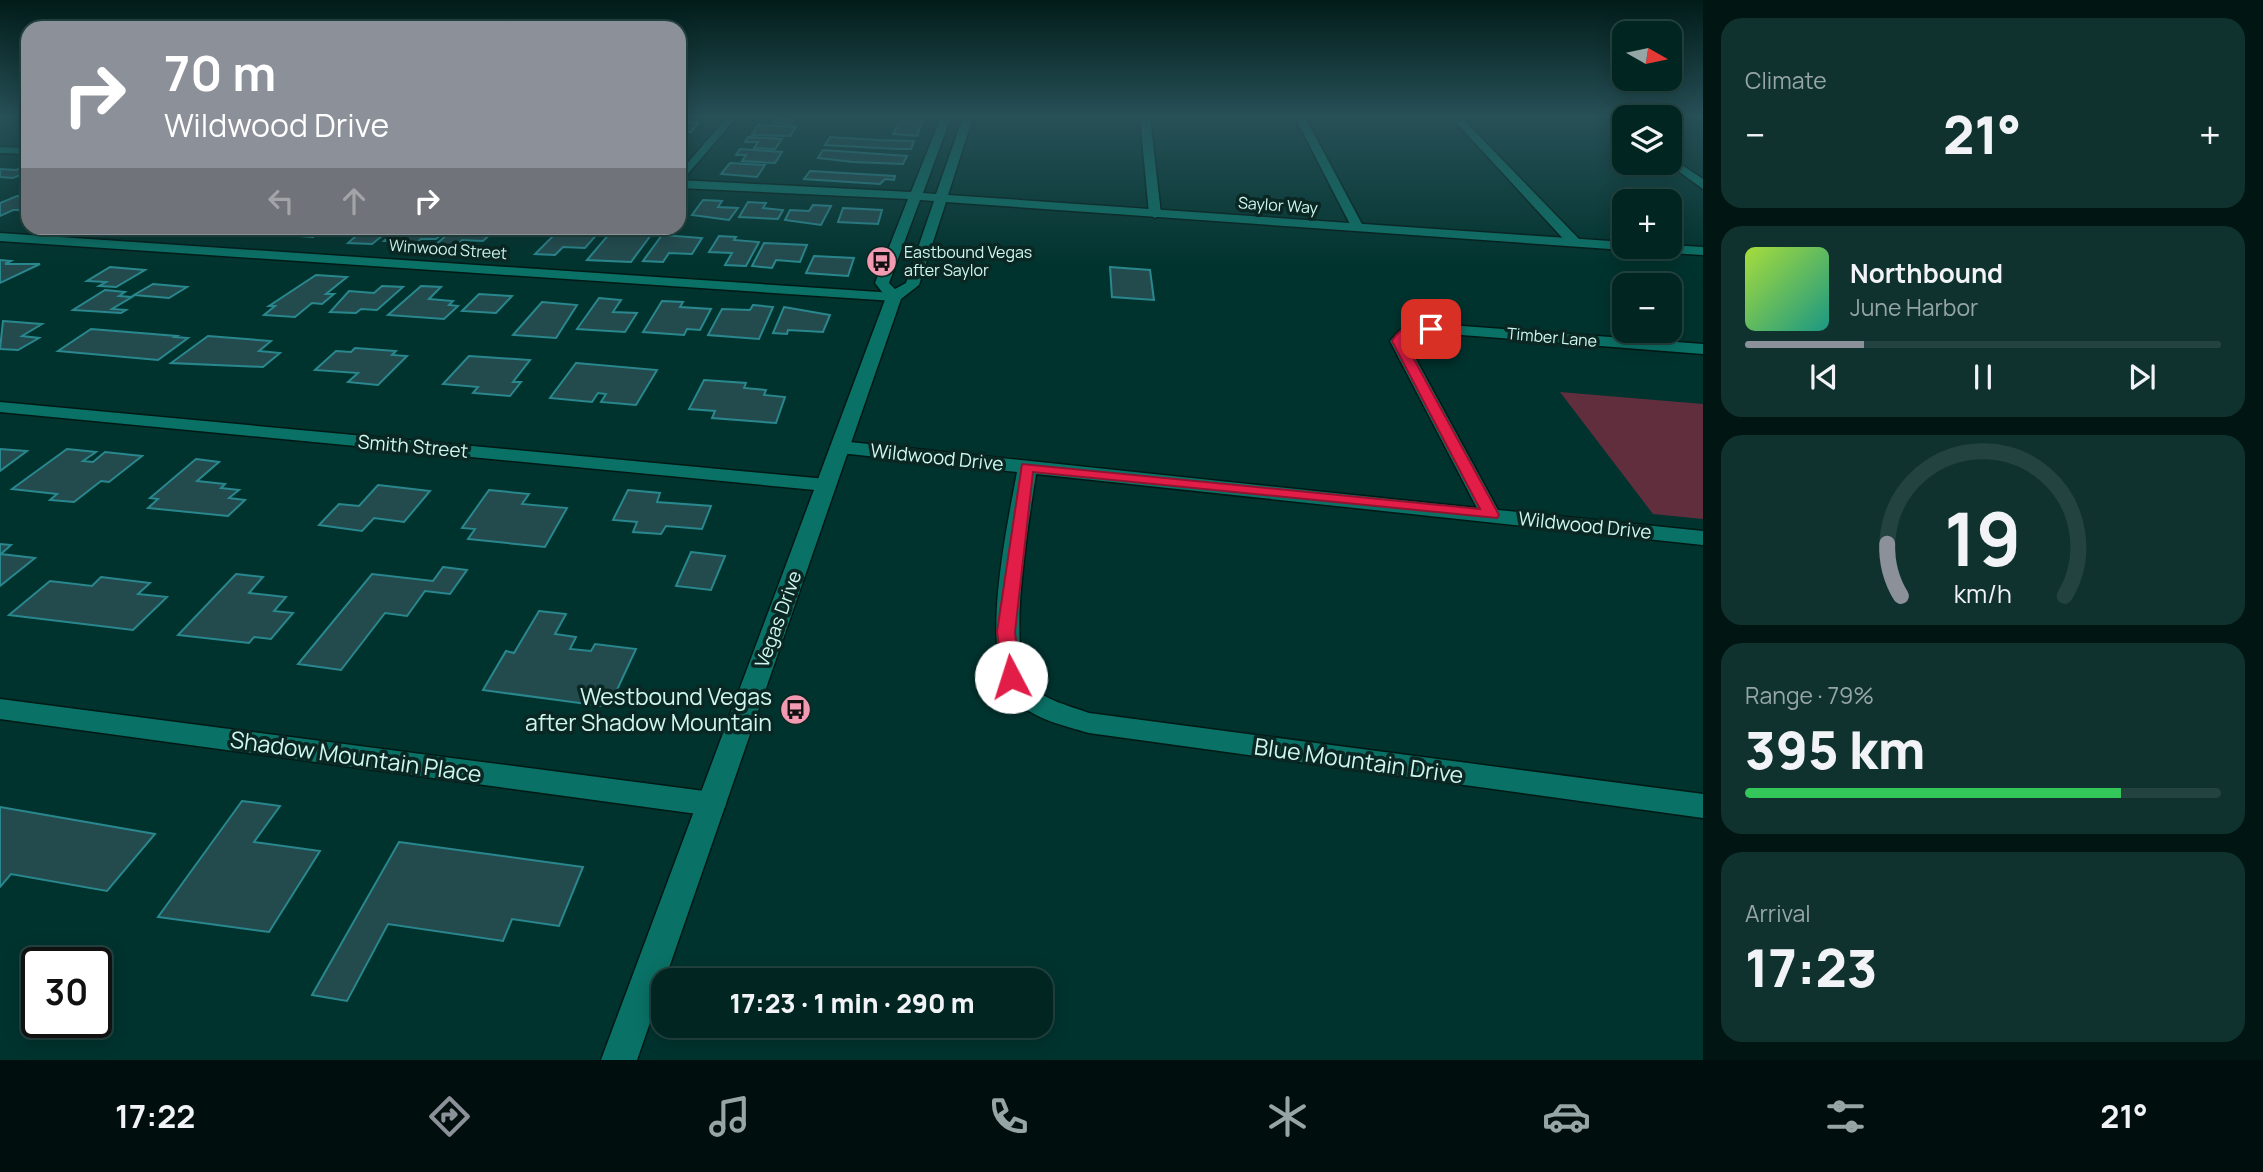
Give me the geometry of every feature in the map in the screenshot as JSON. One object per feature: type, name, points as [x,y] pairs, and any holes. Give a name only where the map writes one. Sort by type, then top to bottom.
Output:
[{"type":"street","points":[[894,297],[882,283],[927,166]]},
{"type":"street","name":"Vegas Drive","points":[[619,1060],[894,297],[912,285],[952,166]]},
{"type":"street","points":[[1151,166],[1156,214]]},
{"type":"street","points":[[1326,166],[1358,228]]},
{"type":"street","points":[[1502,166],[1574,242]]},
{"type":"street","points":[[1682,169],[1703,185]]},
{"type":"street","name":"Saylor Way","points":[[686,182],[1612,245]]},
{"type":"street","name":"Winwood Street","points":[[0,237],[894,297]]},
{"type":"street","points":[[1682,250],[1703,251]]},
{"type":"street","name":"Timber Lane","points":[[1491,515],[1398,341],[1402,334],[1412,329],[1451,329],[1703,349]]},
{"type":"street","name":"Smith Street","points":[[0,407],[826,485]]},
{"type":"street","name":"Wildwood Drive","points":[[840,447],[1703,538]]},
{"type":"street","name":"Blue Mountain Drive","points":[[1027,467],[1006,632],[1011,677],[1021,691],[1038,704],[1089,723],[1703,806]]},
{"type":"street","name":"Shadow Mountain Place","points":[[0,709],[712,804]]},
{"type":"shaded area","points":[[1560,392],[1703,404],[1703,519],[1653,514]]},
{"type":"building","points":[[727,166],[764,166],[757,177],[721,174]]},
{"type":"building","points":[[21,168],[21,175],[13,178],[0,177],[0,169]]},
{"type":"building","points":[[810,171],[895,176],[894,180],[885,179],[880,184],[804,179]]},
{"type":"building","points":[[21,196],[21,210],[13,210],[0,216],[0,203]]},
{"type":"building","points":[[703,200],[722,201],[718,207],[738,208],[729,220],[692,215]]},
{"type":"building","points":[[748,202],[766,203],[763,208],[783,210],[778,219],[739,217]]},
{"type":"building","points":[[813,205],[831,206],[821,225],[785,220],[790,210],[809,211]]},
{"type":"building","points":[[843,208],[882,210],[878,224],[838,222]]},
{"type":"building","points":[[285,235],[316,235],[313,237]]},
{"type":"building","points":[[357,235],[383,235],[372,244],[348,243]]},
{"type":"building","points":[[392,235],[441,235],[436,239],[421,239],[415,243],[384,241]]},
{"type":"building","points":[[447,235],[490,235],[483,241],[462,240],[454,247],[434,246]]},
{"type":"building","points":[[554,235],[596,235],[585,248],[563,247],[555,255],[535,254]]},
{"type":"building","points":[[608,235],[651,235],[631,262],[587,260]]},
{"type":"building","points":[[662,235],[702,238],[692,254],[669,253],[663,262],[643,261]]},
{"type":"building","points":[[719,236],[759,242],[746,266],[725,265],[732,253],[709,252]]},
{"type":"building","points":[[764,243],[807,245],[800,262],[776,260],[772,268],[752,266]]},
{"type":"building","points":[[814,256],[854,258],[848,276],[806,273]]},
{"type":"building","points":[[0,260],[11,261],[5,264],[40,264],[0,283]]},
{"type":"building","points":[[110,267],[145,270],[116,287],[99,286],[106,282],[87,281]]},
{"type":"building","points":[[1110,267],[1150,270],[1154,300],[1112,297]]},
{"type":"building","points":[[316,275],[347,277],[326,294],[334,294],[322,304],[312,303],[295,317],[264,315],[275,306],[269,306]]},
{"type":"building","points":[[153,284],[187,287],[169,298],[134,295]]},
{"type":"building","points":[[382,286],[403,287],[377,310],[361,309],[356,313],[330,312],[349,291],[374,293]]},
{"type":"building","points":[[421,286],[441,287],[429,299],[453,301],[449,305],[458,306],[444,319],[388,315]]},
{"type":"building","points":[[105,290],[125,292],[119,296],[132,297],[112,309],[126,310],[121,313],[73,310]]},
{"type":"building","points":[[479,294],[512,296],[496,313],[462,311]]},
{"type":"building","points":[[599,298],[621,300],[613,312],[637,313],[625,332],[577,329]]},
{"type":"building","points":[[662,301],[683,302],[680,307],[711,309],[700,330],[687,329],[684,335],[643,332]]},
{"type":"building","points":[[542,302],[577,305],[556,338],[513,335]]},
{"type":"building","points":[[753,305],[773,307],[759,339],[708,335],[722,309],[750,310]]},
{"type":"building","points":[[784,307],[830,315],[823,332],[788,330],[787,334],[773,333]]},
{"type":"building","points":[[3,321],[42,324],[22,336],[39,338],[18,350],[0,349]]},
{"type":"building","points":[[91,329],[188,338],[158,360],[58,351]]},
{"type":"building","points":[[208,336],[271,341],[259,351],[280,353],[263,367],[171,363]]},
{"type":"building","points":[[355,348],[396,351],[392,355],[407,356],[378,385],[348,382],[358,373],[315,370],[336,351],[351,352]]},
{"type":"building","points":[[469,356],[530,360],[513,382],[521,382],[510,396],[473,393],[478,387],[443,384]]},
{"type":"building","points":[[576,363],[657,370],[636,405],[601,402],[606,394],[598,393],[592,402],[550,398]]},
{"type":"building","points":[[704,380],[746,383],[744,388],[766,390],[764,395],[785,397],[776,423],[712,418],[715,411],[689,409]]},
{"type":"building","points":[[0,449],[27,451],[0,471]]},
{"type":"building","points":[[67,449],[96,452],[83,461],[93,462],[105,452],[142,456],[109,482],[101,481],[74,502],[50,500],[57,494],[12,489]]},
{"type":"building","points":[[196,459],[219,462],[197,481],[225,484],[221,488],[239,490],[229,498],[245,500],[228,516],[148,508],[158,499],[150,498]]},
{"type":"building","points":[[378,485],[430,491],[404,522],[374,518],[362,531],[319,525],[339,504],[359,506]]},
{"type":"building","points":[[489,490],[529,494],[522,504],[567,508],[545,547],[468,539],[475,529],[462,528]]},
{"type":"building","points":[[628,490],[660,493],[657,502],[711,506],[702,529],[666,526],[661,534],[633,532],[637,522],[613,520]]},
{"type":"building","points":[[0,544],[11,545],[1,554],[35,558],[0,586]]},
{"type":"building","points":[[691,552],[725,556],[711,590],[676,586]]},
{"type":"building","points":[[443,567],[467,570],[450,594],[425,591],[407,616],[385,613],[341,670],[298,664],[372,574],[433,581]]},
{"type":"building","points":[[236,574],[263,577],[249,593],[286,597],[274,611],[293,613],[271,639],[254,637],[249,643],[178,635]]},
{"type":"building","points":[[101,577],[150,583],[138,594],[167,597],[133,630],[9,615],[50,581],[92,586]]},
{"type":"building","points":[[539,611],[566,614],[555,634],[576,637],[570,649],[591,651],[595,644],[636,649],[609,707],[483,690],[506,651],[514,653]]},
{"type":"building","points":[[242,801],[280,806],[254,842],[320,851],[269,932],[158,917]]},
{"type":"building","points":[[0,807],[155,834],[107,891],[11,874],[0,887]]},
{"type":"building","points":[[399,842],[583,867],[559,926],[512,919],[503,941],[388,924],[347,1001],[312,995]]},
{"type":"place","name":"Eastbound Vegas after Saylor","points":[[881,261]]},
{"type":"place","name":"Westbound Vegas after Shadow Mountain","points":[[795,709]]},
{"type":"route","points":[[1011,677],[1006,632],[1027,467],[1491,515],[1398,341],[1402,334],[1412,329],[1431,329]]}]
